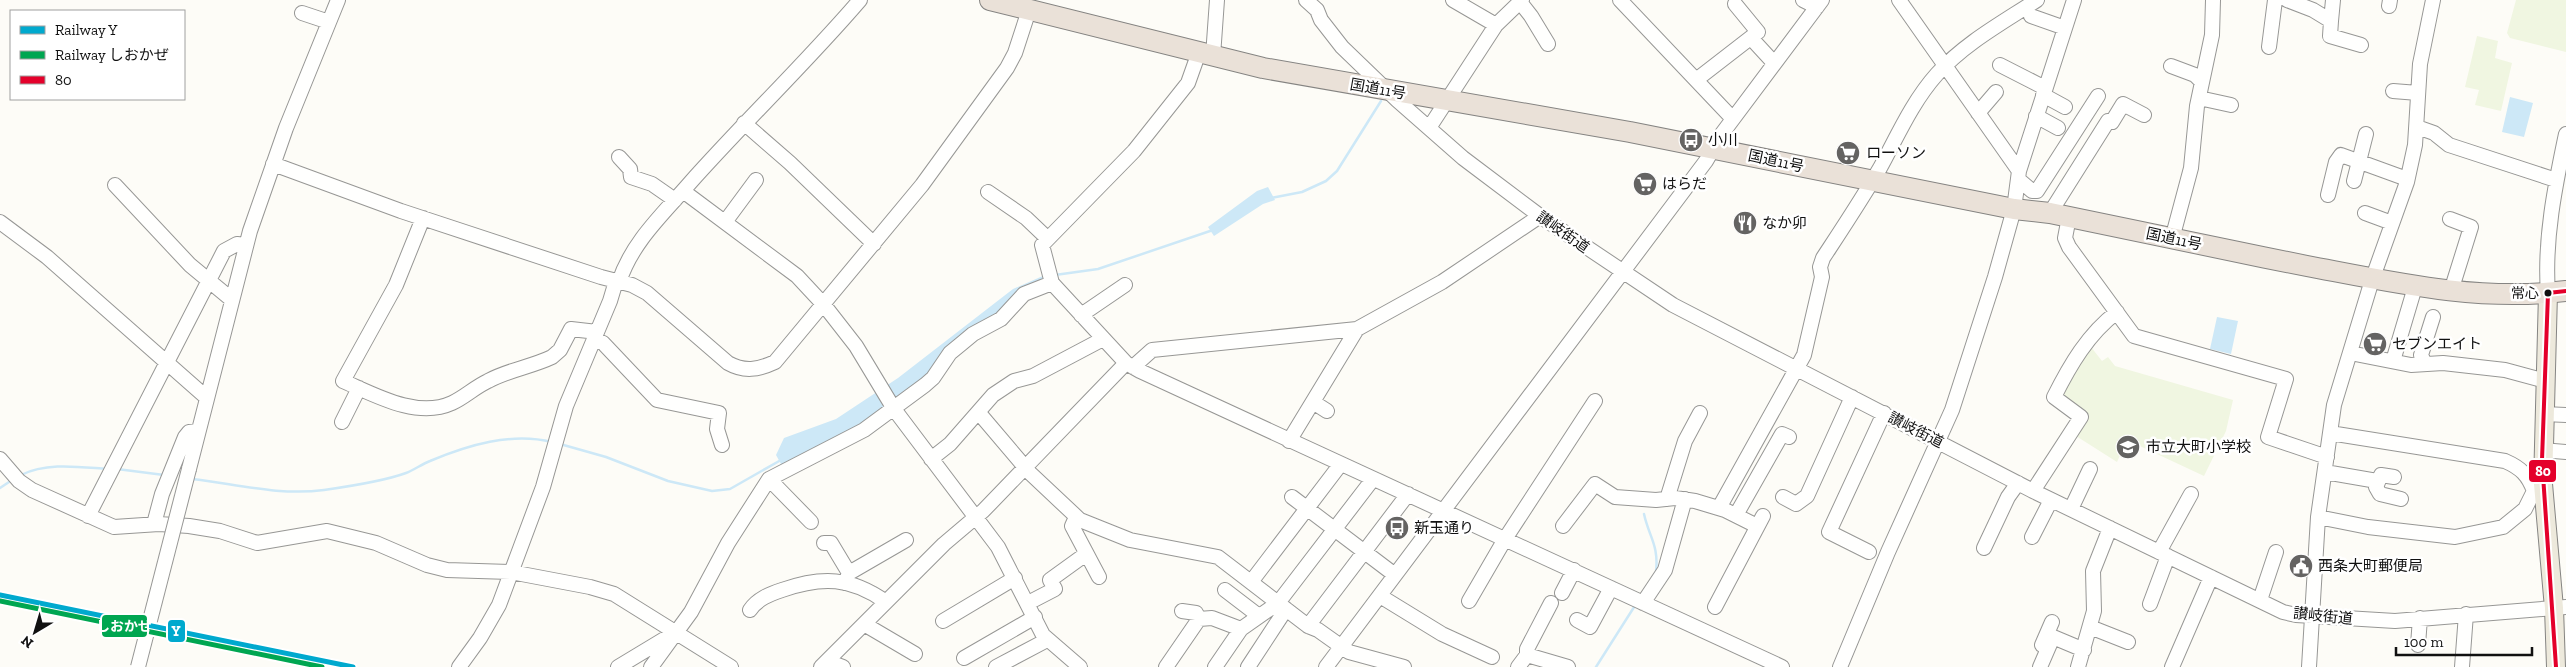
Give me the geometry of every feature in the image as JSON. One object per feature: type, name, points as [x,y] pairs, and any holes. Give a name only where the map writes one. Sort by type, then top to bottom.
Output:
[{"type":"highway","name":"国道11号","points":[[990,0],[1263,68],[1714,148],[2014,209],[2059,215],[2372,280],[2451,291],[2557,292]]},
{"type":"main road","points":[[2556,667],[2560,607],[2539,491],[2546,381],[2557,292]]},
{"type":"street","points":[[138,667],[246,245],[273,164],[338,0]]},
{"type":"street","points":[[459,667],[492,619],[543,487],[566,406],[630,256],[642,237],[679,195],[860,0]]},
{"type":"street","points":[[1217,0],[1206,54],[1188,83],[1134,151],[1042,245],[1051,279],[1081,315],[1129,365],[1340,465],[1444,510],[1778,666]]},
{"type":"street","name":"讃岐街道","points":[[1306,0],[1317,10],[1321,20],[1342,47],[1429,128],[1498,186],[1623,272],[1699,320],[1797,368],[2050,500],[2284,612],[2313,617],[2395,621],[2560,607]]},
{"type":"street","points":[[1453,0],[1496,25]]},
{"type":"street","points":[[1620,0],[1733,119]]},
{"type":"street","points":[[1326,667],[1623,272],[1714,148],[1733,119],[1819,4],[1803,0]]},
{"type":"street","points":[[1899,0],[1978,113],[2018,175],[2032,191],[2037,191],[2065,156],[2089,119],[2098,96]]},
{"type":"street","points":[[1719,508],[1804,355],[1822,278],[1820,267],[1823,258],[1872,180],[1908,116],[1936,75],[1945,66],[1978,37],[2037,0]]},
{"type":"street","points":[[1840,667],[1888,552],[1938,442],[1966,366],[2014,209],[2018,175],[2074,0]]},
{"type":"street","points":[[2172,239],[2191,168],[2199,98],[2212,35],[2213,0]]},
{"type":"street","points":[[2269,47],[2275,0]]},
{"type":"street","points":[[2287,0],[2313,10],[2331,20]]},
{"type":"street","points":[[2332,0],[2330,36],[2361,45]]},
{"type":"street","points":[[2309,667],[2318,517],[2326,472],[2334,405],[2372,280],[2407,179],[2415,145],[2420,64],[2433,0]]},
{"type":"street","points":[[1429,128],[1496,25],[1521,1],[1548,44]]},
{"type":"street","points":[[1696,80],[1758,32],[1735,4]]},
{"type":"street","points":[[273,164],[423,218],[618,281],[647,293],[720,357],[741,369],[758,369],[775,362],[922,185],[1007,68],[1029,10]]},
{"type":"street","points":[[302,13],[329,22]]},
{"type":"street","points":[[2031,16],[2065,28]]},
{"type":"street","points":[[1751,38],[1774,63]]},
{"type":"street","points":[[2000,65],[2065,107]]},
{"type":"street","points":[[2171,66],[2184,69],[2202,82]]},
{"type":"street","points":[[2393,91],[2418,93]]},
{"type":"street","points":[[1978,113],[1996,92]]},
{"type":"street","points":[[2199,98],[2231,105]]},
{"type":"street","points":[[2144,115],[2123,104],[2112,122],[2108,121],[2059,215],[2069,247],[2134,336],[2286,379],[2268,437],[2327,457]]},
{"type":"street","points":[[2036,116],[2058,128]]},
{"type":"street","points":[[744,123],[790,163],[874,244]]},
{"type":"street","points":[[2416,127],[2434,133],[2449,145],[2560,177]]},
{"type":"street","points":[[2354,181],[2366,134]]},
{"type":"street","points":[[2557,292],[2546,271],[2566,134]]},
{"type":"street","points":[[2328,195],[2336,162],[2340,156],[2407,179]]},
{"type":"street","points":[[619,157],[630,169],[632,177],[679,195],[725,222],[797,276],[824,305],[856,346],[893,407],[998,547],[1047,640],[1080,667]]},
{"type":"street","points":[[725,222],[756,180]]},
{"type":"street","points":[[115,185],[181,257],[232,299]]},
{"type":"street","points":[[988,192],[1019,214],[1047,238]]},
{"type":"street","points":[[2365,213],[2392,223]]},
{"type":"street","points":[[824,664],[944,544],[976,516],[1129,365],[1152,350],[1357,329],[1442,282],[1540,216]]},
{"type":"street","points":[[423,218],[396,285],[343,381],[403,404],[435,409],[452,403],[488,381],[552,358],[560,350],[570,329],[596,336],[656,400],[719,413],[717,428],[722,445]]},
{"type":"street","points":[[2450,219],[2471,227],[2451,291]]},
{"type":"street","points":[[0,222],[47,257],[207,398]]},
{"type":"street","points":[[88,516],[224,251],[237,244],[246,245]]},
{"type":"street","points":[[651,667],[691,612],[733,535],[769,478],[851,438],[933,378],[950,353],[973,334],[1002,319],[1024,294],[1051,279]]},
{"type":"street","points":[[1081,315],[1125,285]]},
{"type":"street","points":[[2392,361],[2415,287]]},
{"type":"street","points":[[2033,491],[2081,418],[2054,397],[2072,361],[2103,322],[2117,312]]},
{"type":"street","points":[[2425,364],[2421,355],[2433,317]]},
{"type":"street","points":[[1289,441],[1357,329]]},
{"type":"street","points":[[931,459],[950,444],[993,395],[1014,381],[1032,376],[1103,339]]},
{"type":"street","points":[[2350,352],[2411,365],[2443,363],[2505,370],[2546,381]]},
{"type":"street","points":[[342,422],[359,388]]},
{"type":"street","points":[[1783,497],[1796,504],[1806,496],[1852,397]]},
{"type":"street","points":[[1469,601],[1505,539],[1595,401]]},
{"type":"street","points":[[1313,402],[1327,411]]},
{"type":"street","points":[[979,412],[1026,466],[1076,517],[1097,528],[1130,540],[1218,557],[1308,626],[1349,652],[1404,667]]},
{"type":"street","points":[[1667,499],[1685,441],[1700,413]]},
{"type":"street","points":[[1869,552],[1829,532],[1884,413]]},
{"type":"street","points":[[2544,414],[2566,415]]},
{"type":"street","points":[[154,524],[162,494],[185,437],[188,432],[198,430]]},
{"type":"street","points":[[2318,517],[2368,527],[2455,537],[2503,527],[2526,509],[2539,491],[2520,467],[2505,461],[2330,433]]},
{"type":"street","points":[[1736,515],[1782,434],[1789,437]]},
{"type":"street","points":[[2542,450],[2566,452]]},
{"type":"street","points":[[0,459],[16,478],[32,490],[114,527],[154,524],[200,527],[257,543],[327,531],[376,543],[427,565],[447,570],[511,572],[568,581],[614,594],[731,667]]},
{"type":"street","points":[[1251,582],[1340,465]]},
{"type":"street","points":[[2071,509],[2090,470]]},
{"type":"street","points":[[2326,472],[2377,481]]},
{"type":"street","points":[[2394,477],[2380,475],[2376,487],[2380,494],[2401,499]]},
{"type":"street","points":[[769,478],[811,522]]},
{"type":"street","points":[[1248,667],[1282,606],[1334,529],[1373,479]]},
{"type":"street","points":[[1984,548],[2008,497],[2018,483]]},
{"type":"street","points":[[1563,526],[1595,484],[1615,497],[1656,500],[1686,499],[1760,521],[1715,607]]},
{"type":"street","points":[[1308,626],[1408,494]]},
{"type":"street","points":[[2150,604],[2164,554],[2191,494]]},
{"type":"street","points":[[1292,497],[1395,576]]},
{"type":"street","points":[[1639,601],[1664,570],[1686,499]]},
{"type":"street","points":[[2032,537],[2050,500]]},
{"type":"street","points":[[1076,517],[1072,526],[1099,578]]},
{"type":"street","points":[[2078,667],[2094,611],[2093,571],[2110,528]]},
{"type":"street","points":[[750,610],[755,603],[771,594],[806,582],[847,578],[906,540]]},
{"type":"street","points":[[824,543],[831,543],[847,578],[886,602]]},
{"type":"street","points":[[2260,600],[2276,552]]},
{"type":"street","points":[[1028,603],[1055,589],[1050,580],[1086,554]]},
{"type":"street","points":[[1562,594],[1574,570]]},
{"type":"street","points":[[2172,667],[2211,577]]},
{"type":"street","points":[[943,621],[1015,578]]},
{"type":"street","points":[[1577,620],[1590,627],[1611,588]]},
{"type":"street","points":[[1225,590],[1259,616]]},
{"type":"street","points":[[1380,596],[1442,634],[1492,657]]},
{"type":"street","points":[[1518,667],[1527,655],[1527,649],[1551,603]]},
{"type":"street","points":[[1215,667],[1241,629],[1259,616],[1282,606]]},
{"type":"street","points":[[1182,611],[1196,613],[1199,619]]},
{"type":"street","points":[[2462,667],[2466,614]]},
{"type":"street","points":[[964,658],[1035,617]]},
{"type":"street","points":[[1199,619],[1212,618],[1241,629]]},
{"type":"street","points":[[2418,645],[2420,618]]},
{"type":"street","points":[[1166,667],[1199,619]]},
{"type":"street","points":[[2033,667],[2052,622]]},
{"type":"street","points":[[864,624],[915,654]]},
{"type":"street","points":[[2090,627],[2128,642]]},
{"type":"street","points":[[618,667],[676,632]]},
{"type":"street","points":[[2040,667],[2053,637],[2084,650]]},
{"type":"street","points":[[996,667],[1047,640]]},
{"type":"street","points":[[1527,655],[1568,667]]},
{"type":"street","points":[[824,664],[843,667]]},
{"type":"green space","points":[[2516,0],[2566,0],[2566,52],[2510,38],[2507,33]]},
{"type":"green space","points":[[2477,36],[2498,41],[2495,58],[2512,63],[2501,111],[2475,105],[2479,90],[2465,87]]},
{"type":"green space","points":[[2091,347],[2102,361],[2108,357],[2115,366],[2233,400],[2226,431],[2204,476],[2127,440],[2117,462],[2076,436],[2089,415],[2064,397],[2063,393]]},
{"type":"water","points":[[2510,97],[2533,103],[2524,137],[2502,132]]},
{"type":"water","points":[[1268,187],[1275,200],[1263,204],[1214,236],[1208,227],[1257,191]]},
{"type":"water","points":[[1045,275],[1045,278],[862,427],[771,471],[781,464],[776,455],[784,438],[836,419],[898,378],[1013,289]]},
{"type":"water","points":[[2217,317],[2238,321],[2231,354],[2210,349]]},
{"type":"waterway","points":[[1271,198],[1302,192],[1326,181],[1337,171],[1381,101]]},
{"type":"waterway","points":[[1055,275],[1098,269],[1213,230]]},
{"type":"waterway","points":[[192,479],[291,492],[324,490],[398,476],[444,455],[474,445],[521,438],[552,442]]},
{"type":"waterway","points":[[560,444],[606,457],[668,481],[712,491],[730,489],[781,460]]},
{"type":"waterway","points":[[21,475],[41,468],[52,467],[107,469]]},
{"type":"waterway","points":[[117,469],[164,475]]},
{"type":"waterway","points":[[0,488],[12,480]]},
{"type":"waterway","points":[[1644,514],[1655,548],[1656,572]]},
{"type":"waterway","points":[[1596,667],[1636,604]]},
{"type":"rail line","name":"Y","points":[[0,595],[353,667]]},
{"type":"rail line","name":"しおかぜ","points":[[0,601],[322,667]]},
{"type":"transit line","name":"80","points":[[2556,667],[2542,460],[2548,293],[2566,291]]},
{"type":"place","name":"小川","points":[[1691,140]]},
{"type":"place","name":"ローソン","points":[[1848,153]]},
{"type":"place","name":"はらだ","points":[[1645,184]]},
{"type":"place","name":"なか卯","points":[[1745,223]]},
{"type":"place","name":"常心","points":[[2548,293]]},
{"type":"place","name":"セブンエイト","points":[[2375,344]]},
{"type":"place","name":"市立大町小学校","points":[[2128,447]]},
{"type":"place","name":"新玉通り","points":[[1397,528]]},
{"type":"place","name":"西条大町郵便局","points":[[2301,566]]}]
